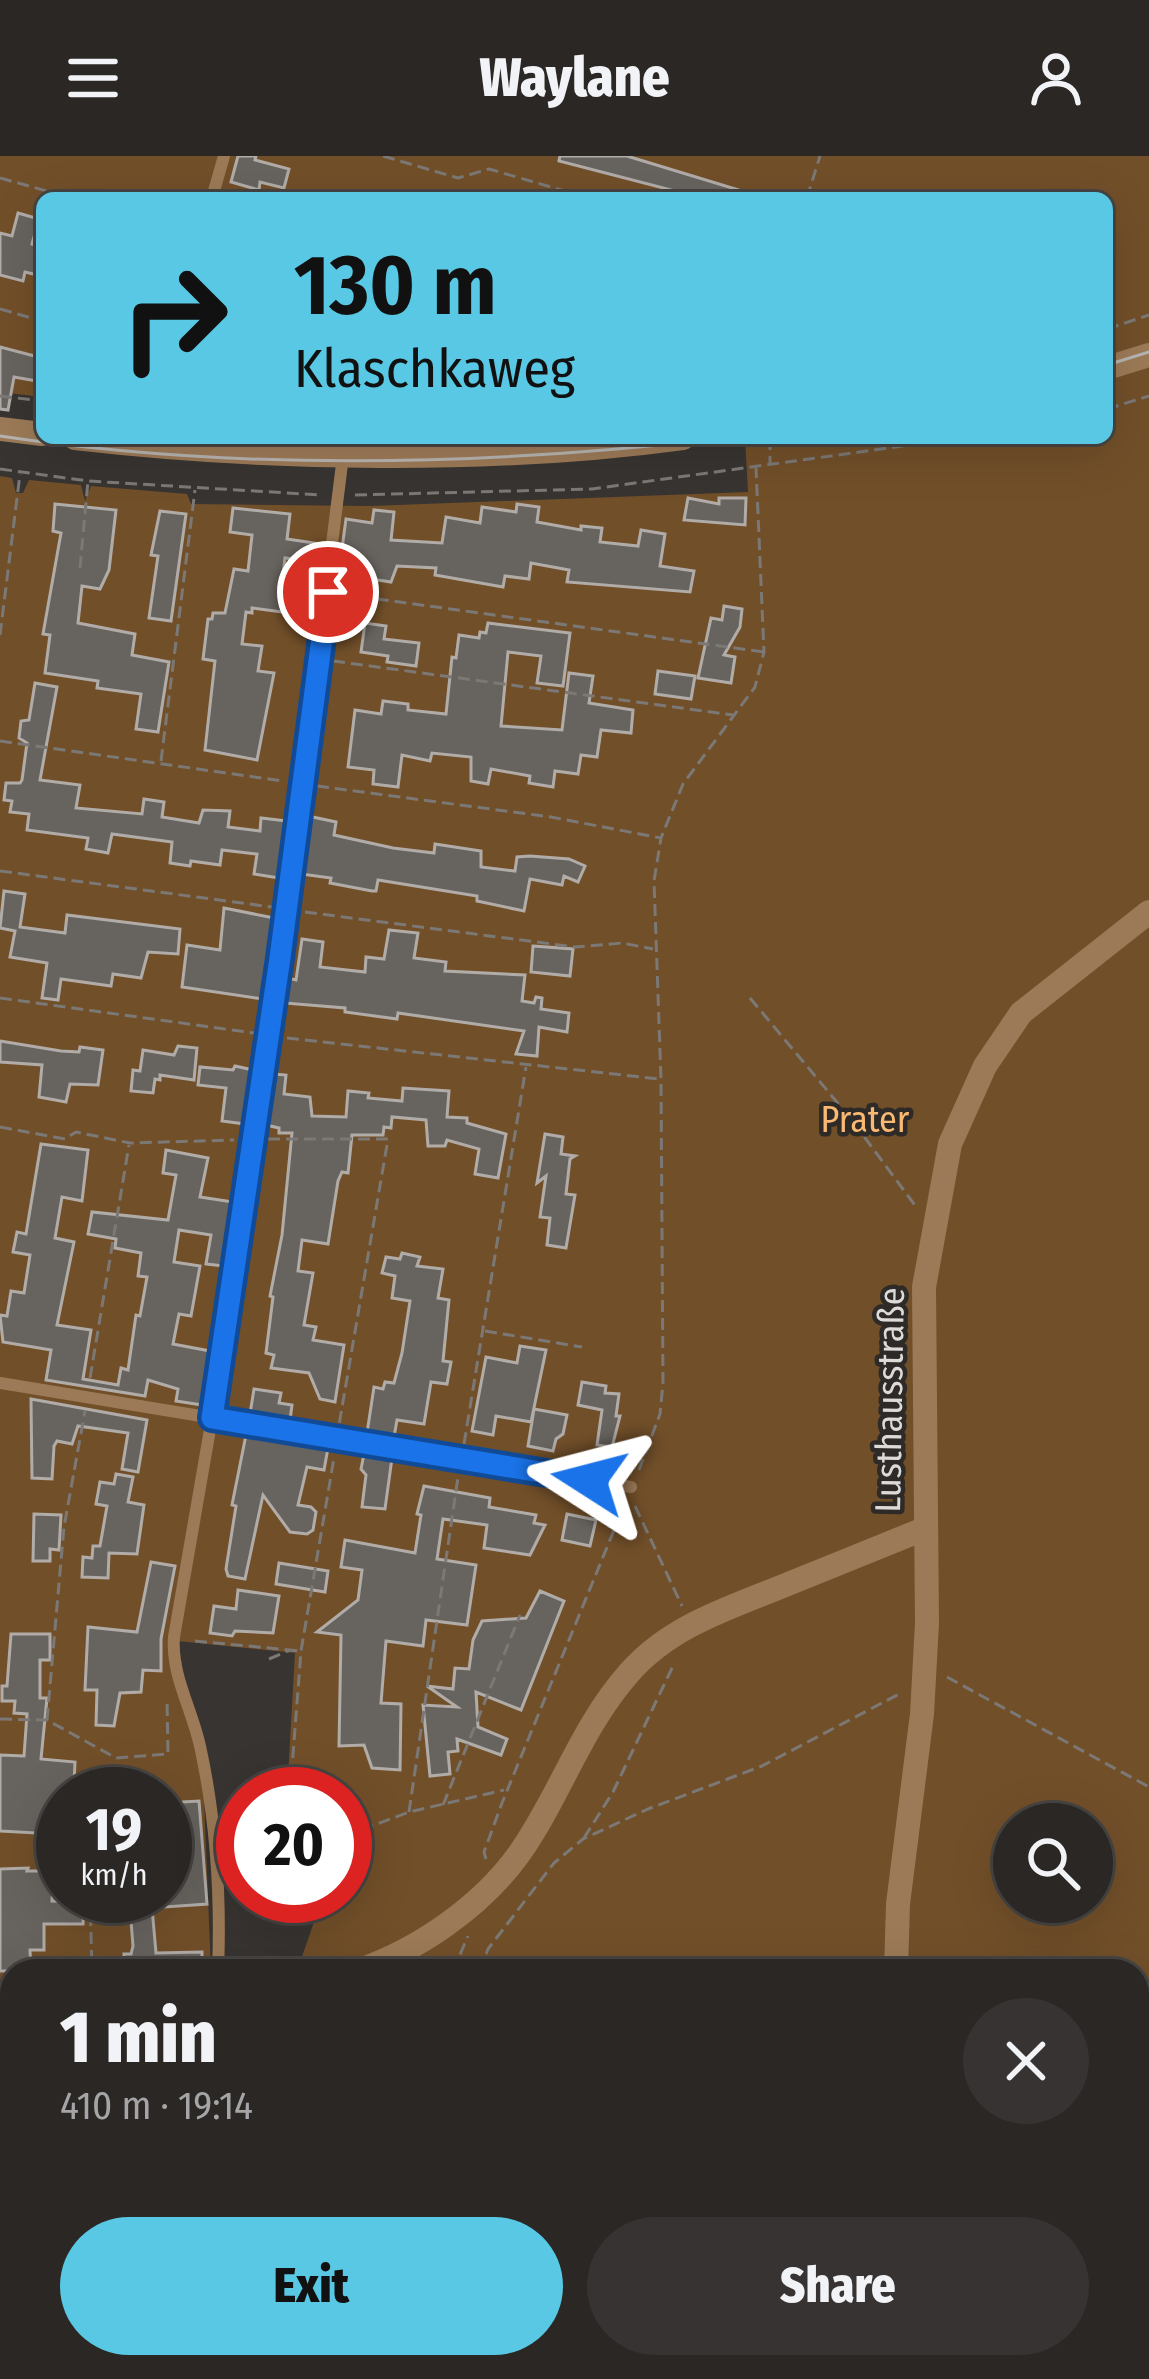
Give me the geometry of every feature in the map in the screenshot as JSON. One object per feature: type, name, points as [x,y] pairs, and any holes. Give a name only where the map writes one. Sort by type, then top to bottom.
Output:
[{"type":"street","points":[[1113,366],[1149,355]]},
{"type":"street","points":[[0,429],[36,433]]},
{"type":"street","points":[[178,444],[343,454],[525,451],[610,444]]},
{"type":"street","name":"Lusthausstraße","points":[[896,1959],[898,1904],[924,1673],[924,1287],[950,1144],[985,1066],[1021,1013],[1149,911]]},
{"type":"street","points":[[389,1959],[478,1900],[496,1882],[520,1852],[592,1723],[629,1672],[665,1641],[728,1607],[924,1528]]},
{"type":"lane","points":[[214,192],[224,156]]},
{"type":"lane","points":[[218,1959],[214,1831],[199,1742],[172,1661],[269,1035],[343,454]]},
{"type":"lane","points":[[0,1383],[632,1487]]},
{"type":"path","points":[[382,156],[458,178],[489,170],[568,192]]},
{"type":"path","points":[[809,192],[820,156]]},
{"type":"path","points":[[0,178],[50,192]]},
{"type":"path","points":[[0,309],[36,319]]},
{"type":"path","points":[[1113,327],[1149,315]]},
{"type":"path","points":[[0,396],[36,400]]},
{"type":"path","points":[[1113,407],[1149,396]]},
{"type":"path","points":[[770,444],[770,466]]},
{"type":"path","points":[[0,469],[88,481],[340,496],[592,488],[920,444]]},
{"type":"path","points":[[496,1882],[484,1852],[660,1414],[662,1079],[654,881],[661,838],[683,784],[755,687],[764,652],[756,468]]},
{"type":"path","points":[[0,635],[21,472]]},
{"type":"path","points":[[80,568],[88,481]]},
{"type":"path","points":[[160,764],[195,488]]},
{"type":"path","points":[[328,592],[764,652]]},
{"type":"path","points":[[319,659],[736,716]]},
{"type":"path","points":[[0,741],[551,817],[661,838]]},
{"type":"path","points":[[575,947],[622,944],[655,950]]},
{"type":"path","points":[[0,998],[526,1067],[662,1079]]},
{"type":"path","points":[[750,998],[851,1119],[933,1230]]},
{"type":"path","points":[[409,1812],[526,1067]]},
{"type":"path","points":[[0,1127],[65,1139],[76,1132],[130,1143],[388,1139],[301,1651],[292,1767]]},
{"type":"path","points":[[47,1720],[64,1527],[130,1143]]},
{"type":"path","points":[[483,1330],[582,1347]]},
{"type":"path","points":[[443,1804],[520,1616]]},
{"type":"path","points":[[195,1641],[301,1651]]},
{"type":"path","points":[[269,1658],[290,1650]]},
{"type":"path","points":[[0,1719],[47,1720],[116,1758],[168,1754],[166,1703],[172,1661]]},
{"type":"path","points":[[484,1959],[554,1863],[583,1839],[762,1766],[924,1673],[1149,1787]]},
{"type":"path","points":[[372,1826],[409,1812],[508,1790]]},
{"type":"path","points":[[91,1923],[92,1959]]},
{"type":"green space","name":"Prater","points":[[0,156],[1149,156],[1149,1959],[301,1959],[314,1923],[372,1923],[372,1767],[289,1767],[295,1653],[178,1641],[204,1798],[211,1959],[0,1959],[0,476],[12,478],[16,493],[23,493],[29,480],[81,485],[85,501],[91,486],[187,494],[191,504],[370,506],[748,492],[745,444],[1113,444],[1113,192],[36,192],[36,396],[0,392]]},
{"type":"building","points":[[238,156],[256,156],[255,160],[289,169],[284,188],[260,182],[259,190],[231,182]]},
{"type":"building","points":[[560,156],[627,156],[745,192],[679,192],[559,161]]},
{"type":"building","points":[[18,213],[36,218],[32,244],[36,245],[36,275],[25,272],[23,281],[0,275],[0,233],[12,236]]},
{"type":"building","points":[[0,347],[36,356],[36,381],[14,377],[8,410],[0,409]]},
{"type":"building","points":[[688,498],[719,504],[719,498],[746,498],[745,525],[684,520]]},
{"type":"building","points":[[55,504],[116,510],[109,570],[100,589],[82,586],[78,623],[135,634],[132,655],[169,662],[158,732],[136,729],[141,694],[45,673],[50,635],[43,634],[61,533],[53,531]]},
{"type":"building","points":[[517,504],[539,507],[537,522],[581,530],[581,526],[602,528],[600,542],[638,546],[641,530],[665,534],[660,566],[694,571],[690,592],[567,582],[569,570],[531,563],[529,579],[505,576],[503,587],[435,575],[436,568],[397,566],[391,582],[358,577],[361,559],[341,556],[346,519],[372,523],[374,510],[394,512],[391,540],[442,543],[446,517],[480,523],[482,507],[516,512]]},
{"type":"building","points":[[233,508],[290,514],[287,539],[321,544],[319,562],[285,558],[281,591],[292,592],[290,613],[252,608],[252,613],[246,612],[242,644],[262,646],[258,671],[274,673],[257,760],[205,750],[215,661],[203,659],[208,619],[213,613],[225,613],[234,569],[248,571],[252,535],[230,532]]},
{"type":"building","points":[[160,511],[186,514],[171,621],[149,618],[158,556],[151,555]]},
{"type":"building","points":[[724,606],[742,609],[740,627],[724,655],[735,657],[731,683],[698,678],[711,618],[722,620]]},
{"type":"building","points":[[365,623],[386,626],[384,639],[419,643],[416,666],[361,652]]},
{"type":"building","points":[[488,623],[570,633],[563,686],[537,683],[541,656],[508,652],[501,726],[562,730],[569,673],[593,676],[589,703],[633,710],[631,733],[601,730],[597,757],[581,755],[578,774],[555,771],[553,787],[529,783],[530,776],[491,769],[488,784],[471,781],[471,757],[432,753],[430,761],[402,755],[398,787],[373,784],[374,770],[348,767],[355,710],[381,714],[383,701],[408,704],[408,710],[446,714],[459,635],[479,638]]},
{"type":"building","points":[[658,671],[695,676],[691,699],[655,694]]},
{"type":"building","points":[[35,683],[57,687],[40,780],[80,785],[76,808],[142,814],[144,799],[164,802],[162,817],[199,823],[203,810],[230,811],[228,827],[260,831],[261,818],[287,821],[279,878],[254,874],[257,854],[222,850],[220,865],[191,861],[190,866],[170,863],[172,842],[112,834],[108,853],[86,849],[88,838],[27,830],[29,814],[10,812],[12,801],[4,800],[6,783],[22,780],[27,743],[19,738],[21,721],[29,720]]},
{"type":"building","points":[[308,816],[336,822],[334,835],[393,848],[434,853],[435,844],[481,851],[481,867],[515,871],[517,857],[530,856],[569,859],[585,866],[578,882],[564,876],[562,885],[530,879],[524,911],[477,901],[477,896],[378,880],[372,891],[301,874]]},
{"type":"building","points":[[4,891],[25,894],[20,927],[65,933],[67,915],[180,929],[178,954],[148,952],[141,978],[113,974],[111,986],[61,979],[58,1000],[42,998],[47,963],[10,957],[15,931],[0,928]]},
{"type":"building","points":[[224,908],[274,918],[263,999],[182,987],[187,945],[220,950]]},
{"type":"building","points":[[389,930],[418,933],[414,958],[446,962],[445,971],[525,975],[522,1001],[534,1003],[536,997],[542,998],[541,1009],[569,1013],[567,1032],[539,1027],[537,1056],[516,1054],[524,1031],[284,1003],[288,978],[296,980],[302,939],[323,942],[320,967],[365,972],[366,957],[384,959]]},
{"type":"building","points":[[533,946],[573,949],[570,976],[531,972]]},
{"type":"building","points":[[0,1041],[61,1051],[103,1050],[98,1085],[70,1084],[66,1102],[39,1097],[42,1065],[0,1062]]},
{"type":"building","points":[[178,1046],[197,1048],[194,1080],[160,1075],[153,1093],[131,1091],[133,1070],[140,1071],[143,1050],[174,1055]]},
{"type":"building","points":[[235,1066],[253,1070],[245,1124],[222,1121],[226,1088],[198,1085],[200,1067],[233,1070]]},
{"type":"building","points":[[274,1074],[286,1075],[284,1094],[310,1097],[312,1116],[346,1117],[348,1091],[402,1101],[403,1088],[449,1091],[447,1117],[467,1118],[467,1123],[506,1134],[498,1178],[475,1174],[479,1149],[447,1140],[445,1146],[428,1146],[426,1120],[392,1117],[391,1128],[384,1127],[383,1135],[352,1135],[348,1173],[342,1172],[338,1181],[328,1244],[302,1240],[298,1271],[313,1273],[304,1325],[316,1327],[313,1340],[344,1345],[335,1402],[320,1399],[309,1373],[271,1368],[274,1355],[266,1353],[292,1133],[279,1133],[279,1128],[266,1125]]},
{"type":"building","points":[[545,1134],[563,1137],[561,1154],[575,1156],[570,1159],[566,1194],[575,1195],[566,1248],[547,1245],[550,1218],[540,1217],[546,1176],[537,1183]]},
{"type":"building","points":[[41,1144],[88,1150],[82,1201],[62,1197],[55,1238],[74,1242],[57,1325],[91,1330],[83,1379],[118,1385],[121,1368],[128,1370],[147,1277],[138,1276],[141,1253],[115,1248],[116,1239],[88,1234],[92,1212],[168,1220],[176,1175],[163,1173],[166,1150],[208,1158],[200,1197],[233,1202],[224,1266],[206,1264],[211,1235],[179,1230],[174,1262],[200,1266],[191,1316],[179,1314],[173,1344],[210,1351],[202,1405],[176,1401],[178,1389],[148,1380],[145,1396],[46,1380],[51,1350],[3,1342],[0,1315],[7,1316],[11,1291],[24,1293],[30,1255],[13,1252],[17,1232],[26,1234]]},
{"type":"building","points":[[402,1253],[420,1257],[417,1266],[443,1269],[438,1298],[449,1300],[443,1361],[451,1362],[447,1384],[431,1382],[424,1424],[397,1420],[394,1437],[367,1433],[374,1387],[383,1389],[385,1382],[394,1383],[402,1353],[410,1301],[392,1298],[395,1276],[382,1273],[386,1257],[400,1259]]},
{"type":"building","points":[[520,1346],[546,1350],[531,1422],[496,1416],[493,1435],[472,1431],[486,1357],[517,1363]]},
{"type":"building","points":[[582,1382],[619,1394],[616,1416],[620,1416],[612,1447],[597,1445],[602,1410],[578,1405]]},
{"type":"building","points":[[254,1389],[281,1393],[279,1403],[292,1405],[290,1420],[250,1414]]},
{"type":"building","points":[[31,1399],[147,1420],[138,1472],[122,1469],[128,1433],[78,1426],[72,1444],[57,1441],[54,1446],[52,1479],[32,1478]]},
{"type":"building","points":[[534,1409],[567,1415],[553,1451],[528,1446]]},
{"type":"building","points":[[246,1435],[328,1448],[324,1470],[307,1467],[298,1505],[316,1512],[313,1530],[290,1532],[263,1495],[245,1579],[228,1576],[226,1569]]},
{"type":"building","points":[[364,1454],[392,1458],[385,1509],[362,1507]]},
{"type":"building","points":[[116,1474],[133,1477],[128,1502],[144,1505],[137,1554],[109,1553],[108,1578],[82,1577],[83,1557],[92,1558],[93,1546],[100,1546],[107,1506],[96,1504],[100,1482],[114,1484]]},
{"type":"building","points":[[424,1486],[490,1498],[489,1507],[536,1515],[534,1523],[545,1525],[530,1555],[484,1548],[487,1525],[443,1519],[437,1559],[476,1565],[467,1625],[426,1620],[423,1646],[386,1641],[381,1703],[401,1704],[400,1770],[372,1768],[364,1745],[339,1746],[341,1635],[317,1632],[358,1600],[362,1570],[341,1567],[345,1540],[415,1553],[421,1515],[417,1514]]},
{"type":"building","points":[[34,1514],[61,1515],[59,1550],[50,1549],[50,1561],[33,1561]]},
{"type":"building","points":[[567,1514],[596,1520],[590,1546],[562,1540]]},
{"type":"building","points":[[151,1562],[175,1566],[161,1639],[161,1671],[143,1670],[141,1692],[120,1693],[114,1726],[96,1725],[97,1690],[85,1690],[88,1627],[137,1632]]},
{"type":"building","points":[[279,1563],[328,1571],[325,1592],[276,1584]]},
{"type":"building","points":[[238,1590],[279,1596],[273,1633],[210,1633],[214,1606],[236,1609]]},
{"type":"building","points":[[540,1591],[564,1601],[521,1710],[476,1692],[478,1727],[507,1739],[501,1755],[457,1739],[458,1751],[448,1752],[450,1774],[430,1776],[423,1705],[457,1707],[427,1686],[453,1689],[455,1668],[469,1669],[473,1640],[482,1621],[526,1618]]},
{"type":"building","points":[[11,1634],[50,1634],[50,1660],[40,1660],[40,1698],[47,1698],[41,1759],[75,1762],[75,1767],[36,1767],[36,1833],[0,1831],[0,1755],[24,1756],[27,1714],[14,1713],[15,1701],[2,1701],[2,1686],[7,1686]]},
{"type":"building","points":[[192,1801],[199,1801],[207,1904],[192,1905]]},
{"type":"building","points":[[28,1868],[36,1871],[36,1923],[83,1924],[44,1924],[44,1950],[30,1950],[30,1959],[0,1959],[0,1869]]},
{"type":"building","points":[[131,1923],[153,1923],[156,1953],[202,1952],[202,1959],[124,1959],[124,1954],[131,1954]]},
{"type":"tram line","points":[[1113,363],[1149,352]]},
{"type":"tram line","points":[[0,436],[36,441]]},
{"type":"tram line","points":[[60,444],[181,455],[362,461],[544,455],[665,444]]},
{"type":"route","points":[[328,592],[212,1418],[589,1480]]}]
